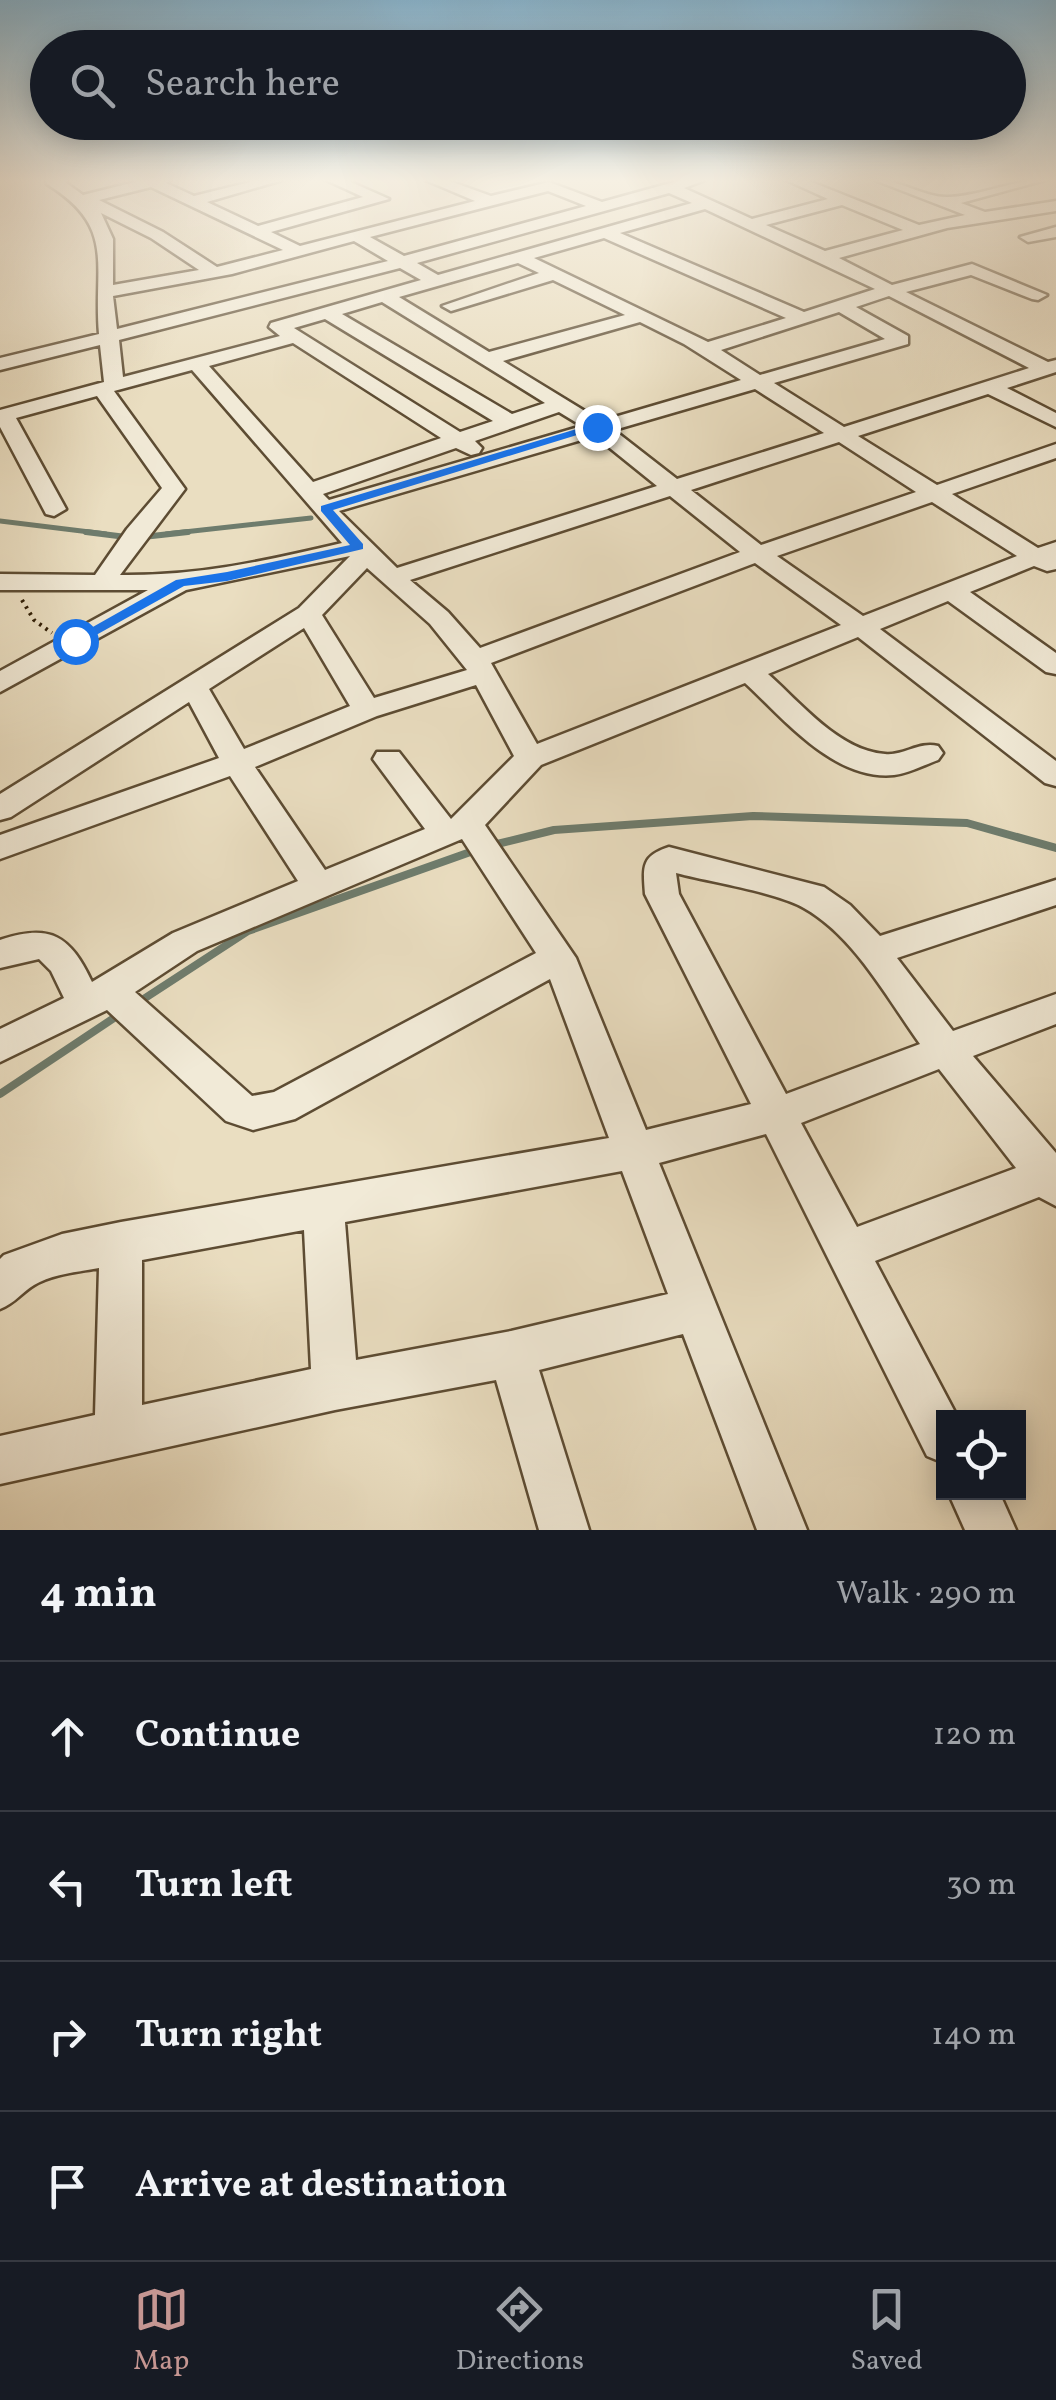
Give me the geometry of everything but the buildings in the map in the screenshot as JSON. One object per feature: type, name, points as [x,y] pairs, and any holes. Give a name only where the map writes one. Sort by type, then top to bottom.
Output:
[{"type":"street","points":[[104,580],[132,538],[171,494],[173,485],[108,386],[104,292],[109,250]]},
{"type":"street","points":[[194,250],[214,272]]},
{"type":"street","points":[[384,250],[436,281]]},
{"type":"street","points":[[0,364],[447,250]]},
{"type":"street","points":[[488,460],[278,327],[541,250]]},
{"type":"street","points":[[646,250],[802,318]]},
{"type":"street","points":[[810,250],[1051,367]]},
{"type":"street","points":[[830,260],[859,250]]},
{"type":"street","points":[[104,292],[214,272],[298,251]]},
{"type":"street","points":[[519,257],[706,349],[932,492],[1049,559]]},
{"type":"street","points":[[317,500],[488,460],[901,340],[846,304],[830,260]]},
{"type":"street","points":[[706,349],[888,291],[972,269],[1047,292],[1056,303]]},
{"type":"street","points":[[451,306],[555,274]]},
{"type":"street","points":[[384,296],[491,358],[597,427],[758,554],[1056,776]]},
{"type":"street","points":[[328,313],[510,422]]},
{"type":"street","points":[[491,358],[642,316]]},
{"type":"street","points":[[54,510],[2,416],[296,337]]},
{"type":"street","points":[[197,364],[362,550],[439,618],[479,667],[530,758]]},
{"type":"street","points":[[393,578],[1051,367]]},
{"type":"street","points":[[990,386],[1056,421]]},
{"type":"street","points":[[317,500],[459,440],[563,404]]},
{"type":"street","points":[[0,847],[238,763],[758,554],[1056,451]]},
{"type":"street","points":[[8,582],[181,582],[362,550]]},
{"type":"street","points":[[0,810],[308,614],[362,550]]},
{"type":"street","points":[[0,1046],[115,1006],[185,942],[318,886],[469,838],[530,758],[951,591],[1049,559]]},
{"type":"street","points":[[0,683],[181,582]]},
{"type":"street","points":[[951,591],[1056,666]]},
{"type":"street","points":[[308,614],[367,710]]},
{"type":"street","points":[[750,672],[825,739],[856,757],[876,765],[896,765],[928,753]]},
{"type":"street","points":[[194,686],[238,763],[318,886]]},
{"type":"street","points":[[388,759],[469,838],[558,958],[780,1529]]},
{"type":"street","points":[[846,1252],[1053,1178],[946,1050],[873,952],[838,914],[812,896],[669,858],[659,864],[662,894],[778,1114],[846,1252],[936,1424]]},
{"type":"street","points":[[873,952],[1056,892]]},
{"type":"street","points":[[0,954],[27,943],[45,944],[240,1109],[267,1111],[558,958]]},
{"type":"street","points":[[0,1288],[19,1270],[39,1260],[323,1204],[635,1150],[778,1114],[1056,1009]]},
{"type":"street","points":[[323,1204],[334,1387]]},
{"type":"street","points":[[118,1434],[121,1242]]},
{"type":"street","points":[[0,1460],[334,1387],[511,1354],[696,1309]]},
{"type":"street","points":[[511,1354],[564,1530]]},
{"type":"street","points":[[976,1500],[991,1530]]},
{"type":"path","points":[[8,582],[42,628],[75,641]]},
{"type":"waterway","points":[[166,534],[311,518]]},
{"type":"waterway","points":[[0,521],[106,534]]},
{"type":"waterway","points":[[86,532],[126,537]]},
{"type":"waterway","points":[[143,537],[188,532]]},
{"type":"waterway","points":[[493,845],[554,830],[753,816],[967,823],[1056,848]]},
{"type":"waterway","points":[[139,1002],[248,931],[476,850]]},
{"type":"waterway","points":[[0,1094],[120,1014]]},
{"type":"route","points":[[75,641],[181,582],[210,580],[358,546],[325,508],[597,427]]}]
